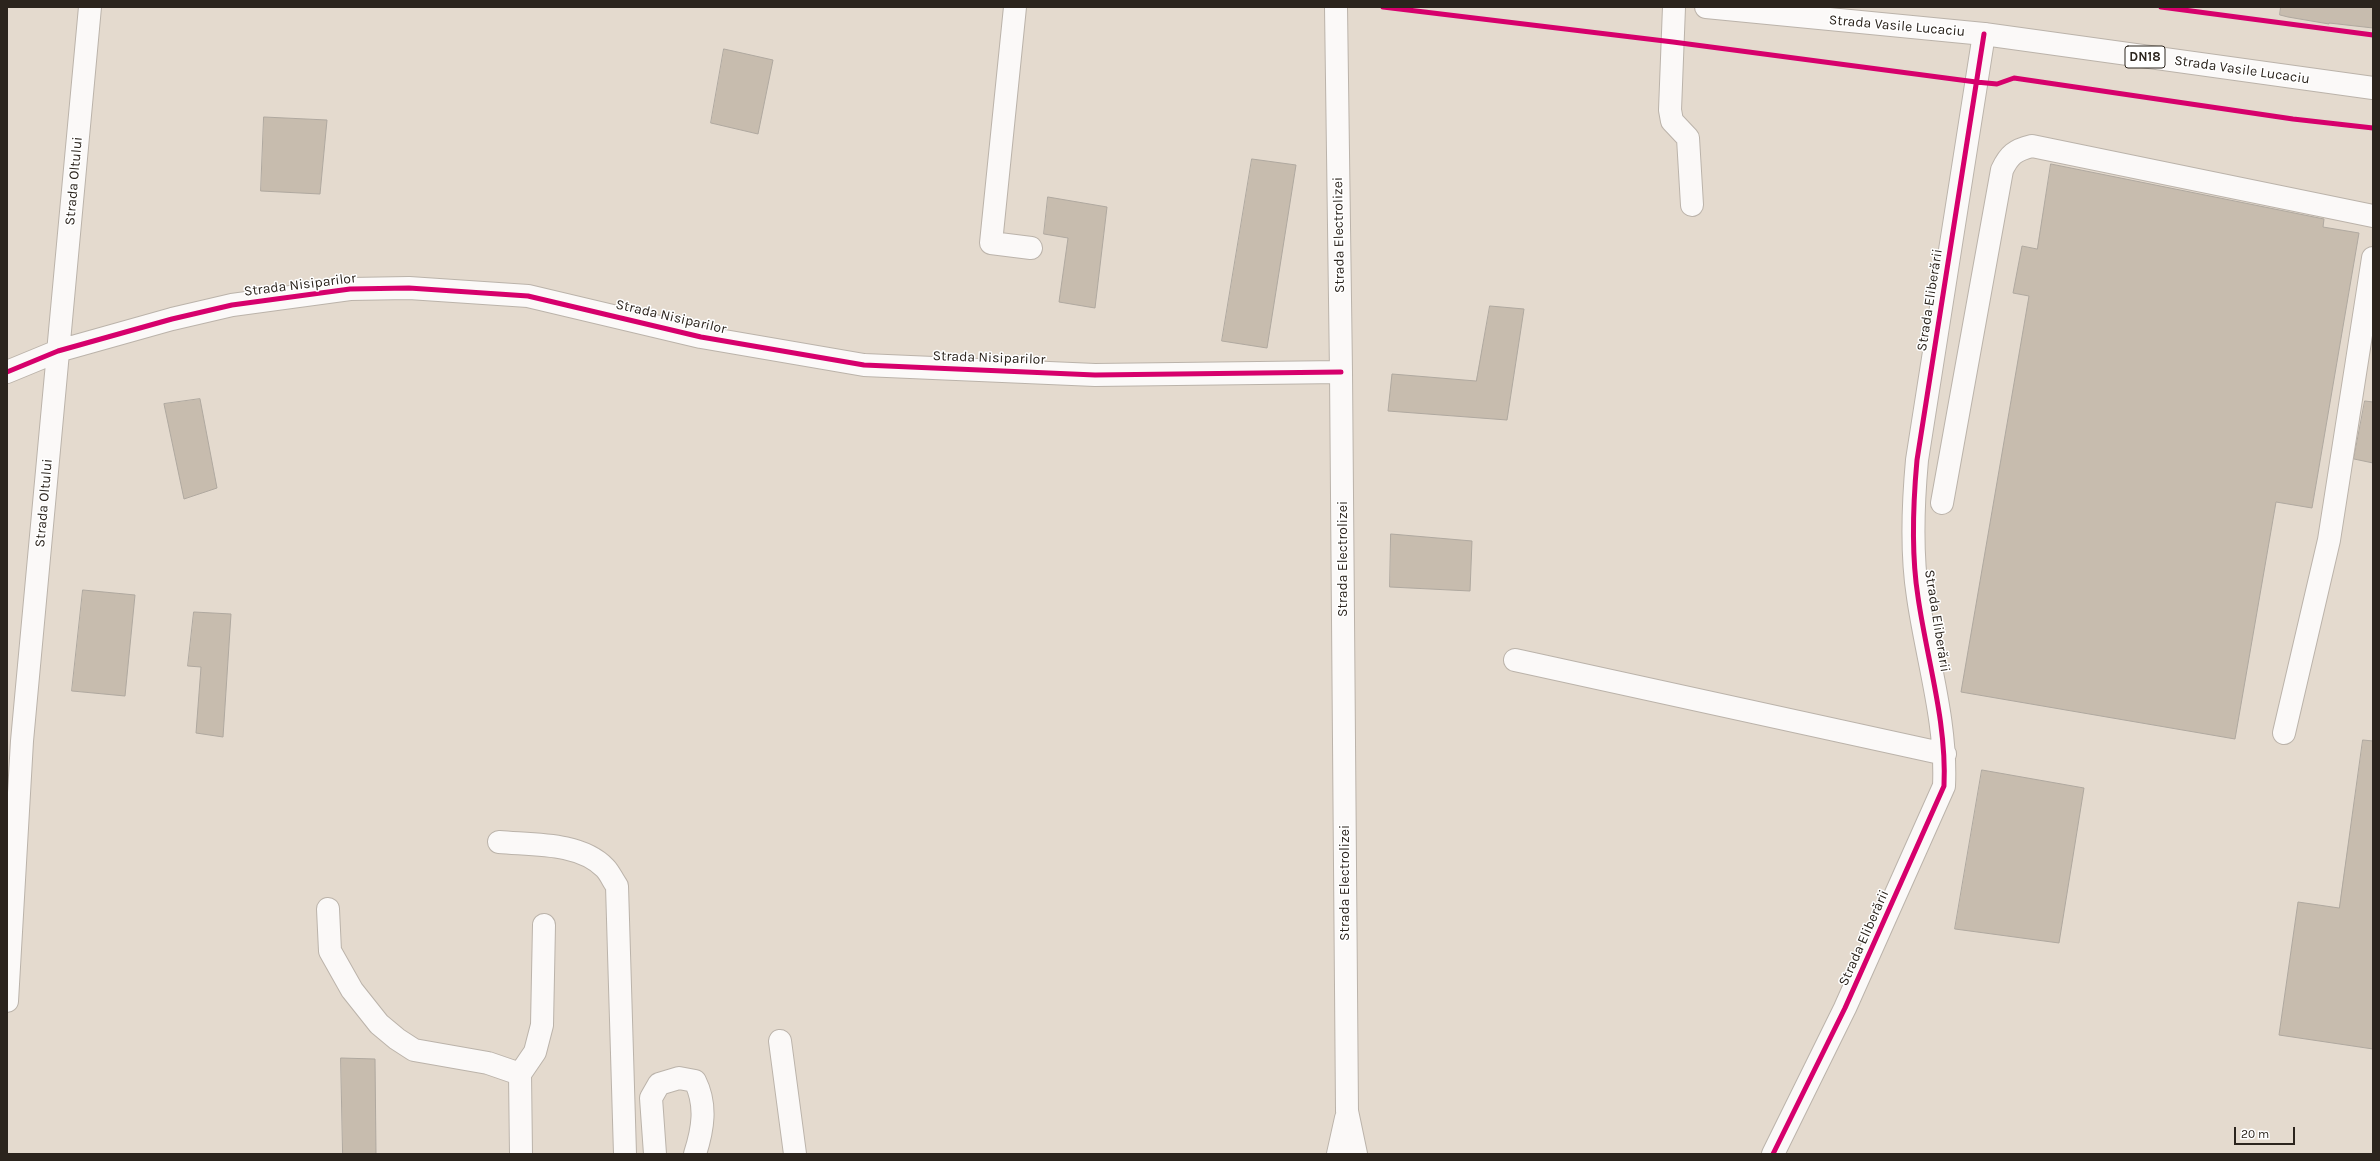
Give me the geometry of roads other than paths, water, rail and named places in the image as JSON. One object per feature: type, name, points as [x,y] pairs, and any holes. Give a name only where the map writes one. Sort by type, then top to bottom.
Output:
[{"type":"street","name":"Strada Oltului","points":[[7,1001],[22,741],[90,7]]},
{"type":"street","points":[[1015,7],[991,243],[1031,248]]},
{"type":"street","name":"Strada Electrolizei","points":[[1336,7],[1342,372],[1347,1111],[1356,1154]]},
{"type":"street","points":[[1674,7],[1670,110],[1672,121],[1680,127],[1688,138],[1692,206]]},
{"type":"street","name":"Strada Vasile Lucaciu","points":[[1706,7],[1747,9],[1984,34],[2373,88]]},
{"type":"street","name":"Strada Eliberării","points":[[1773,1154],[1845,1008],[1927,828],[1944,786],[1946,754],[1917,595],[1912,505],[1917,460],[1984,34]]},
{"type":"street","points":[[1942,504],[2002,170],[2008,156],[2019,149],[2032,146],[2373,216]]},
{"type":"street","points":[[2284,733],[2329,540],[2373,258]]},
{"type":"street","name":"Strada Nisiparilor","points":[[7,372],[58,351],[172,319],[232,305],[350,289],[409,288],[528,296],[701,337],[794,355],[864,365],[1095,375],[1342,372]]},
{"type":"street","points":[[1515,660],[1946,754]]},
{"type":"street","points":[[499,842],[561,847],[584,855],[605,868],[617,886],[625,1154]]},
{"type":"street","points":[[328,908],[330,951],[352,990],[379,1024],[397,1039],[414,1050],[488,1063],[520,1074]]},
{"type":"street","points":[[520,1154],[520,1074],[535,1052],[542,1025],[544,925]]},
{"type":"street","points":[[780,1041],[795,1154]]},
{"type":"street","points":[[655,1154],[651,1098],[659,1084],[679,1078],[695,1081],[702,1095],[703,1129],[695,1154]]},
{"type":"street","name":"Strada Electrolizei","points":[[1338,1154],[1347,1111]]}]
